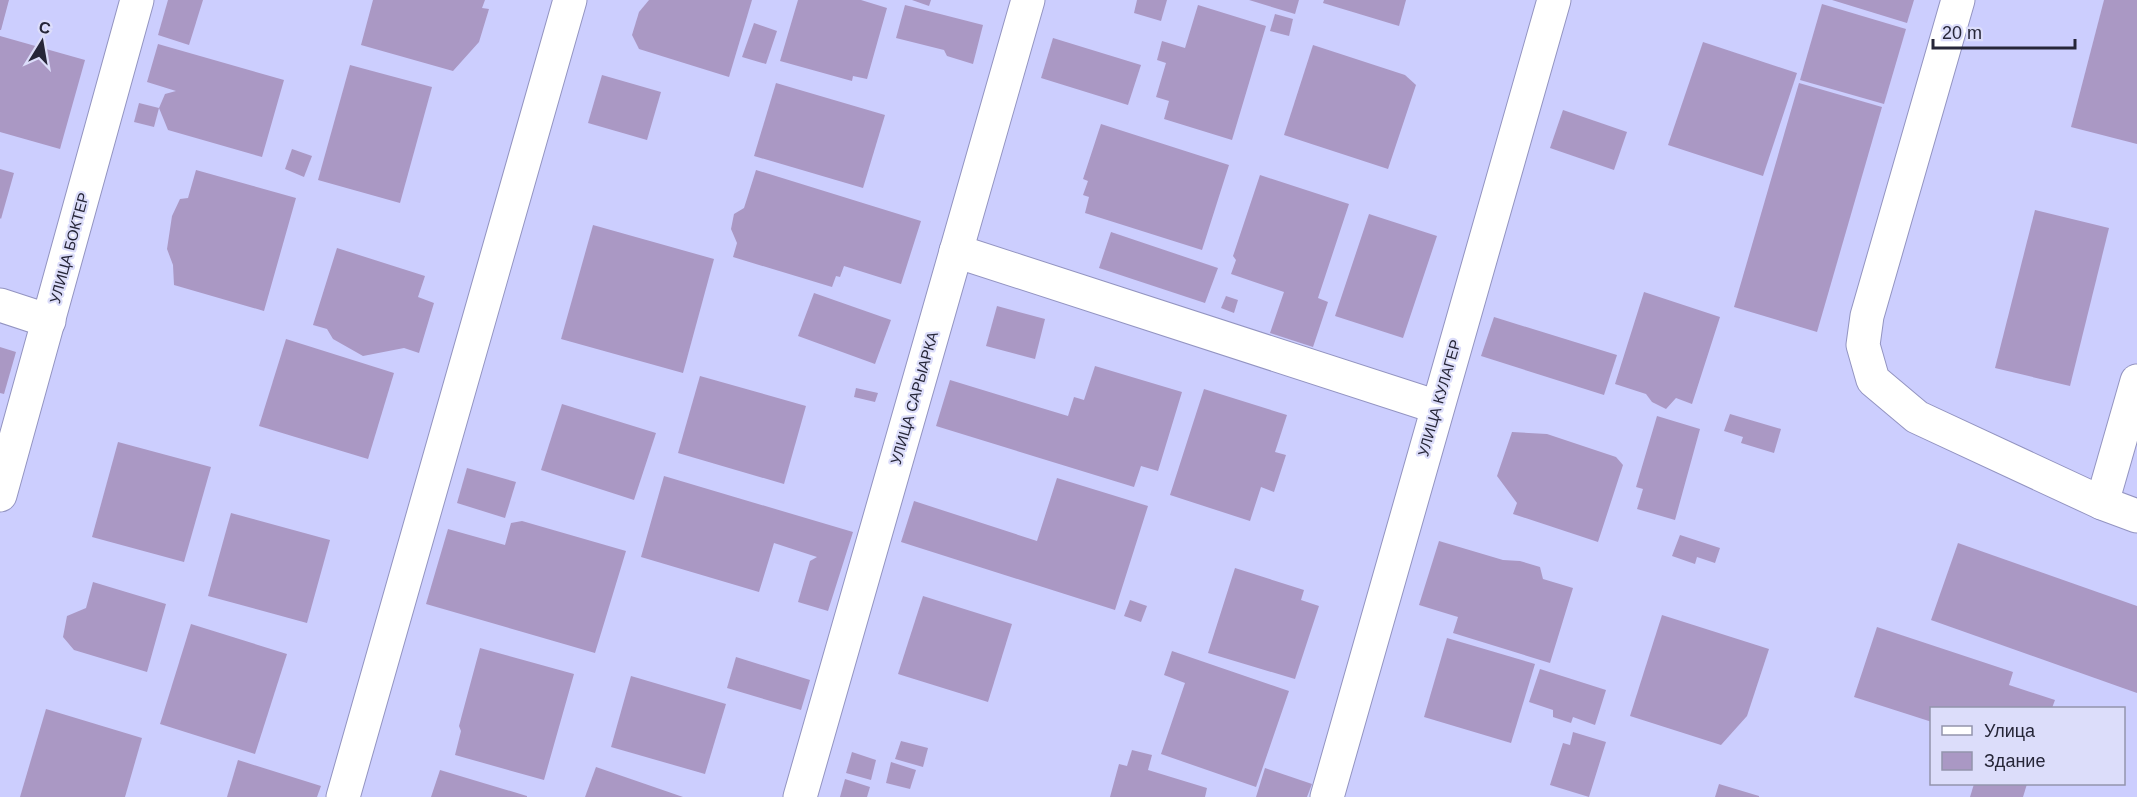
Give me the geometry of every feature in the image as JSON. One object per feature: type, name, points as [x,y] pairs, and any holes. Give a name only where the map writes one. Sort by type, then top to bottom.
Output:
[{"type":"street","name":"УЛИЦА БОКТЕР","points":[[0,495],[137,0]]},
{"type":"street","points":[[343,797],[570,0]]},
{"type":"street","name":"УЛИЦА САРЫАРКА","points":[[800,797],[1028,0]]},
{"type":"street","name":"УЛИЦА КУЛАГЕР","points":[[1327,797],[1554,0]]},
{"type":"street","points":[[1958,0],[1867,316],[1863,345],[1873,380],[1917,417],[2102,503],[2137,516]]},
{"type":"street","points":[[956,251],[1437,407]]},
{"type":"street","points":[[0,305],[49,321]]},
{"type":"street","points":[[2102,503],[2137,381]]},
{"type":"building","points":[[0,0],[9,0],[1,30],[0,30]]},
{"type":"building","points":[[168,0],[203,0],[189,45],[158,35]]},
{"type":"building","points":[[373,0],[485,0],[482,8],[489,9],[479,42],[453,71],[361,45]]},
{"type":"building","points":[[649,0],[752,0],[729,77],[639,49],[632,35],[639,12]]},
{"type":"building","points":[[798,0],[861,0],[887,8],[867,79],[853,76],[852,81],[780,61]]},
{"type":"building","points":[[912,0],[931,0],[929,6]]},
{"type":"building","points":[[1137,0],[1167,0],[1161,21],[1134,13]]},
{"type":"building","points":[[1249,0],[1299,0],[1295,14]]},
{"type":"building","points":[[1324,0],[1406,0],[1399,26],[1323,3]]},
{"type":"building","points":[[1832,0],[1914,0],[1907,23]]},
{"type":"building","points":[[2104,0],[2137,0],[2137,144],[2071,127]]},
{"type":"building","points":[[1822,4],[1906,29],[1884,104],[1800,80]]},
{"type":"building","points":[[905,5],[983,25],[973,64],[947,56],[944,50],[896,38]]},
{"type":"building","points":[[1198,5],[1266,26],[1232,140],[1164,119],[1169,101],[1156,97],[1166,63],[1157,60],[1162,41],[1185,48]]},
{"type":"building","points":[[1275,14],[1293,19],[1289,36],[1270,31]]},
{"type":"building","points":[[754,23],[777,31],[766,64],[742,57]]},
{"type":"building","points":[[0,36],[85,60],[60,149],[0,132]]},
{"type":"building","points":[[1053,38],[1141,65],[1128,105],[1041,78]]},
{"type":"building","points":[[1703,42],[1797,73],[1763,176],[1668,145]]},
{"type":"building","points":[[158,44],[284,80],[262,157],[168,130],[159,108],[165,94],[176,91],[147,82]]},
{"type":"building","points":[[1313,45],[1405,75],[1416,85],[1388,169],[1284,135]]},
{"type":"building","points":[[350,65],[432,87],[400,203],[318,180]]},
{"type":"building","points":[[602,75],[661,92],[647,140],[588,123]]},
{"type":"building","points":[[776,83],[885,115],[863,188],[754,156]]},
{"type":"building","points":[[1799,83],[1882,107],[1817,332],[1734,307]]},
{"type":"building","points":[[139,103],[159,108],[154,127],[134,122]]},
{"type":"building","points":[[1563,110],[1627,132],[1614,170],[1550,148]]},
{"type":"building","points":[[1101,124],[1229,165],[1202,250],[1085,213],[1089,197],[1083,195],[1088,181],[1083,179]]},
{"type":"building","points":[[292,149],[312,156],[304,177],[285,169]]},
{"type":"building","points":[[0,169],[14,173],[1,219],[0,218]]},
{"type":"building","points":[[196,170],[296,198],[264,311],[174,285],[173,265],[167,249],[172,216],[180,199],[188,198]]},
{"type":"building","points":[[756,170],[921,221],[901,284],[844,266],[840,277],[836,276],[832,287],[733,257],[737,243],[731,229],[734,214],[744,208]]},
{"type":"building","points":[[1260,175],[1349,204],[1318,298],[1328,302],[1313,347],[1270,333],[1284,292],[1231,274],[1236,260],[1233,256]]},
{"type":"building","points":[[2035,210],[2109,228],[2070,386],[1995,368]]},
{"type":"building","points":[[1369,214],[1437,236],[1403,338],[1335,316]]},
{"type":"building","points":[[593,225],[714,259],[683,373],[561,339]]},
{"type":"building","points":[[1111,232],[1218,268],[1205,303],[1099,268]]},
{"type":"building","points":[[337,248],[425,276],[418,297],[434,303],[419,353],[404,348],[363,356],[333,339],[327,329],[313,325]]},
{"type":"building","points":[[1644,292],[1720,317],[1692,404],[1676,398],[1666,409],[1652,402],[1646,394],[1615,384]]},
{"type":"building","points":[[814,293],[891,320],[875,364],[798,336]]},
{"type":"building","points":[[1226,296],[1238,300],[1234,313],[1221,308]]},
{"type":"building","points":[[997,306],[1045,319],[1035,359],[986,346]]},
{"type":"building","points":[[1494,317],[1617,355],[1604,395],[1481,356]]},
{"type":"building","points":[[286,339],[394,373],[368,459],[259,426]]},
{"type":"building","points":[[0,347],[16,352],[4,394],[0,393]]},
{"type":"building","points":[[1095,366],[1182,392],[1158,471],[1141,466],[1134,487],[936,426],[950,380],[1068,416],[1074,397],[1084,400]]},
{"type":"building","points":[[700,376],[806,406],[784,484],[678,453]]},
{"type":"building","points":[[856,388],[878,393],[875,402],[854,397]]},
{"type":"building","points":[[1204,389],[1287,415],[1275,452],[1286,455],[1274,492],[1261,487],[1250,521],[1170,495]]},
{"type":"building","points":[[562,404],[656,433],[634,500],[541,470]]},
{"type":"building","points":[[1730,414],[1781,429],[1774,453],[1741,443],[1743,437],[1724,431]]},
{"type":"building","points":[[1657,416],[1700,429],[1675,520],[1637,509],[1643,489],[1636,487]]},
{"type":"building","points":[[1512,432],[1547,434],[1616,457],[1623,465],[1598,542],[1513,514],[1517,503],[1497,476]]},
{"type":"building","points":[[118,442],[211,467],[184,562],[92,537]]},
{"type":"building","points":[[467,468],[516,482],[505,518],[457,503]]},
{"type":"building","points":[[664,476],[853,532],[828,611],[798,602],[810,561],[817,557],[774,543],[759,592],[641,557]]},
{"type":"building","points":[[1057,478],[1148,506],[1115,610],[901,542],[914,501],[1037,541]]},
{"type":"building","points":[[231,513],[330,540],[307,623],[208,596]]},
{"type":"building","points":[[522,521],[626,551],[595,653],[426,604],[448,529],[505,545],[511,523]]},
{"type":"building","points":[[1680,535],[1720,548],[1715,563],[1697,557],[1695,564],[1672,556]]},
{"type":"building","points":[[1439,541],[1503,560],[1520,561],[1540,567],[1543,579],[1573,588],[1550,663],[1453,633],[1458,617],[1419,605]]},
{"type":"building","points":[[1958,543],[2137,606],[2137,693],[1931,620]]},
{"type":"building","points":[[1235,568],[1304,590],[1301,600],[1319,606],[1295,679],[1208,653]]},
{"type":"building","points":[[93,582],[166,604],[147,672],[74,650],[63,637],[67,616],[86,608]]},
{"type":"building","points":[[923,596],[1012,624],[988,702],[898,674]]},
{"type":"building","points":[[1130,600],[1147,606],[1141,622],[1124,616]]},
{"type":"building","points":[[1662,615],[1769,649],[1747,716],[1721,745],[1630,716]]},
{"type":"building","points":[[191,624],[287,654],[255,754],[160,724]]},
{"type":"building","points":[[1877,627],[2013,672],[2009,685],[2055,700],[2052,707],[1930,707],[1930,721],[1854,697]]},
{"type":"building","points":[[1447,638],[1535,664],[1511,743],[1424,717]]},
{"type":"building","points":[[480,648],[574,674],[544,780],[455,755],[461,731],[459,726]]},
{"type":"building","points":[[1172,651],[1289,691],[1256,787],[1161,754],[1185,683],[1164,675]]},
{"type":"building","points":[[736,657],[810,680],[801,710],[727,688]]},
{"type":"building","points":[[1540,669],[1606,690],[1595,725],[1573,717],[1571,723],[1553,717],[1553,710],[1529,702]]},
{"type":"building","points":[[631,676],[726,704],[705,774],[611,747]]},
{"type":"building","points":[[46,709],[142,738],[125,797],[20,797]]},
{"type":"building","points":[[1573,732],[1606,742],[1589,797],[1550,785],[1563,743],[1570,745]]},
{"type":"building","points":[[901,741],[928,748],[923,767],[895,759]]},
{"type":"building","points":[[1132,750],[1152,755],[1148,770],[1207,788],[1205,797],[1110,797],[1119,764],[1127,766]]},
{"type":"building","points":[[852,752],[876,760],[871,780],[846,773]]},
{"type":"building","points":[[238,760],[321,786],[317,797],[227,797]]},
{"type":"building","points":[[891,762],[916,770],[910,789],[886,783]]},
{"type":"building","points":[[596,767],[683,797],[585,797]]},
{"type":"building","points":[[1265,768],[1312,784],[1307,797],[1256,797]]},
{"type":"building","points":[[440,770],[527,796],[527,797],[431,797]]},
{"type":"building","points":[[845,779],[870,787],[867,797],[840,797]]},
{"type":"building","points":[[1719,784],[1759,796],[1759,797],[1715,797]]},
{"type":"building","points":[[1974,785],[2027,785],[2023,797],[1970,797]]}]
